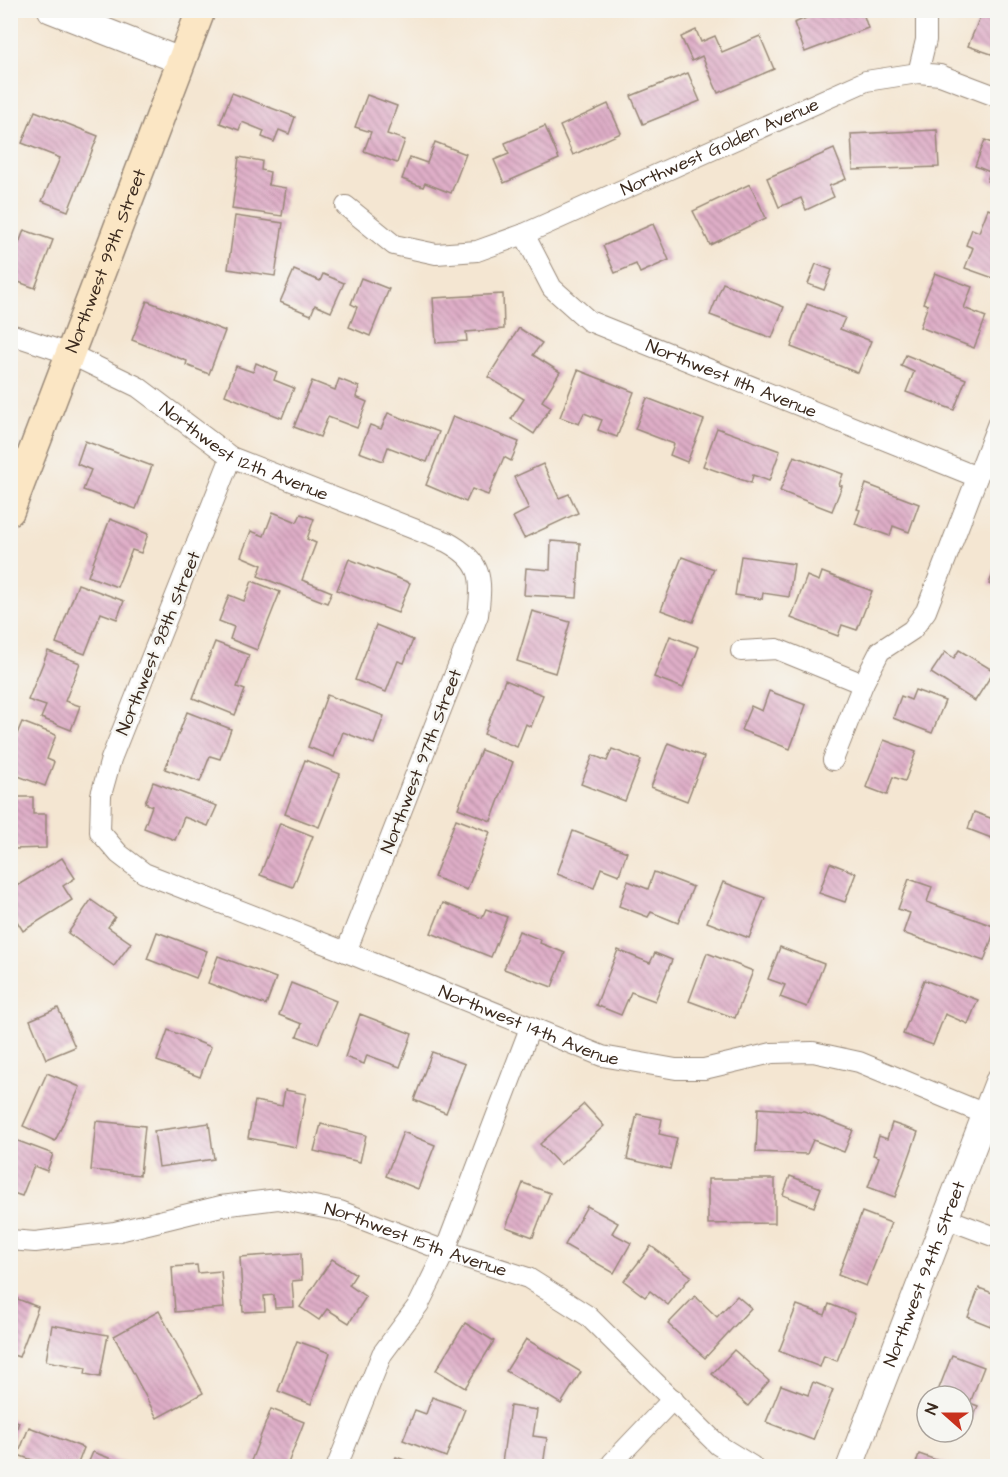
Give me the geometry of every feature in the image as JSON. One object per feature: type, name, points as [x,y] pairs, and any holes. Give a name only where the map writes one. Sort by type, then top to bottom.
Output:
[{"type":"main road","name":"Northwest 99th Street","points":[[10,511],[201,10]]},
{"type":"street","points":[[51,10],[181,61]]},
{"type":"street","points":[[918,73],[926,40],[926,10]]},
{"type":"street","name":"Northwest Golden Avenue","points":[[346,206],[394,245],[436,254],[477,251],[524,234],[866,81],[918,73],[940,75],[998,97]]},
{"type":"street","name":"Northwest 11th Avenue","points":[[524,234],[552,288],[589,321],[977,477]]},
{"type":"street","name":"Northwest 12th Avenue","points":[[10,334],[70,354],[138,387],[231,457],[447,542],[465,552],[477,568]]},
{"type":"street","points":[[833,760],[863,684],[880,651],[912,630],[926,611],[998,423]]},
{"type":"street","name":"Northwest 98th Street","points":[[100,832],[101,795],[111,759],[231,457]]},
{"type":"street","name":"Northwest 97th Street","points":[[346,952],[478,615],[481,590],[477,568]]},
{"type":"street","points":[[741,651],[777,649],[863,684]]},
{"type":"street","name":"Northwest 14th Avenue","points":[[100,832],[119,854],[144,873],[602,1056],[676,1069],[704,1069],[772,1053],[813,1052],[859,1062],[985,1114]]},
{"type":"street","points":[[337,1467],[382,1354],[418,1304],[445,1251],[530,1028]]},
{"type":"street","name":"Northwest 94th Street","points":[[850,1467],[998,1082]]},
{"type":"street","name":"Northwest 15th Avenue","points":[[10,1240],[35,1242],[115,1232],[221,1206],[278,1200],[340,1211],[445,1251],[528,1278],[588,1316],[718,1445],[752,1467]]},
{"type":"street","points":[[945,1218],[998,1238]]},
{"type":"street","points":[[612,1463],[673,1399]]},
{"type":"building","points":[[826,10],[862,10],[868,28],[805,52],[794,23]]},
{"type":"building","points":[[978,10],[998,10],[997,56],[968,46],[980,17]]},
{"type":"building","points":[[696,30],[701,42],[715,36],[722,52],[760,36],[774,69],[718,93],[702,56],[692,61],[681,37]]},
{"type":"building","points":[[688,73],[700,101],[643,124],[631,96]]},
{"type":"building","points":[[232,93],[295,117],[289,134],[279,130],[274,142],[262,137],[264,131],[242,122],[239,130],[220,123]]},
{"type":"building","points":[[367,95],[397,106],[387,134],[405,140],[397,163],[364,151],[371,132],[355,127]]},
{"type":"building","points":[[608,104],[621,133],[573,155],[560,126]]},
{"type":"building","points":[[35,111],[98,136],[68,211],[42,201],[60,158],[22,143]]},
{"type":"building","points":[[545,126],[559,159],[504,183],[494,160],[509,154],[505,143]]},
{"type":"building","points":[[937,130],[939,167],[853,170],[851,134]]},
{"type":"building","points":[[985,140],[998,145],[998,185],[987,181],[990,172],[975,166]]},
{"type":"building","points":[[435,142],[466,154],[451,193],[425,183],[423,187],[402,179],[410,157],[427,163]]},
{"type":"building","points":[[834,149],[846,179],[829,186],[834,197],[806,210],[801,198],[779,207],[767,178]]},
{"type":"building","points":[[239,157],[262,161],[261,170],[270,172],[268,185],[286,188],[282,216],[232,209]]},
{"type":"building","points":[[750,184],[766,218],[710,245],[693,211]]},
{"type":"building","points":[[988,209],[998,213],[996,279],[965,268],[973,248],[966,245],[972,229],[979,232]]},
{"type":"building","points":[[235,216],[283,223],[275,276],[228,269]]},
{"type":"building","points":[[653,224],[669,260],[640,273],[636,264],[615,273],[603,246]]},
{"type":"building","points":[[24,230],[53,240],[35,288],[10,279],[10,243],[18,246]]},
{"type":"building","points":[[816,264],[832,270],[824,290],[808,284]]},
{"type":"building","points":[[294,270],[320,281],[323,274],[344,283],[331,312],[315,305],[311,315],[280,302]]},
{"type":"building","points":[[935,273],[972,287],[964,308],[986,317],[974,348],[920,327],[928,305],[923,303]]},
{"type":"building","points":[[361,278],[389,289],[370,336],[349,327],[357,307],[351,304]]},
{"type":"building","points":[[723,283],[784,307],[772,338],[710,315]]},
{"type":"building","points":[[503,294],[504,329],[466,332],[467,341],[436,343],[433,298]]},
{"type":"building","points":[[147,301],[225,331],[209,374],[186,365],[187,361],[132,340]]},
{"type":"building","points":[[807,304],[845,318],[840,329],[871,341],[858,373],[791,347]]},
{"type":"building","points":[[519,328],[542,343],[533,355],[560,372],[542,401],[551,407],[534,434],[511,419],[524,399],[488,377]]},
{"type":"building","points":[[906,355],[966,379],[954,410],[906,392],[914,372],[901,366]]},
{"type":"building","points":[[256,363],[277,372],[274,380],[294,388],[282,418],[225,395],[236,366],[253,372]]},
{"type":"building","points":[[578,370],[634,392],[617,437],[598,430],[602,420],[584,413],[579,424],[560,417]]},
{"type":"building","points":[[339,379],[359,387],[356,397],[367,402],[357,428],[328,417],[320,437],[294,427],[312,381],[335,390]]},
{"type":"building","points":[[647,398],[704,420],[687,462],[670,455],[674,444],[635,429]]},
{"type":"building","points":[[388,413],[439,432],[427,462],[388,447],[383,461],[359,452],[370,425],[381,429]]},
{"type":"building","points":[[453,416],[519,442],[511,461],[504,457],[488,495],[472,489],[466,502],[426,485]]},
{"type":"building","points":[[717,428],[780,451],[769,481],[753,475],[751,483],[703,466]]},
{"type":"building","points":[[85,441],[152,466],[136,509],[83,490],[91,470],[77,464]]},
{"type":"building","points":[[794,456],[843,474],[839,485],[842,486],[832,511],[780,491]]},
{"type":"building","points":[[543,464],[559,498],[569,494],[578,513],[524,538],[513,517],[529,509],[514,477]]},
{"type":"building","points":[[866,484],[919,504],[909,532],[893,526],[890,536],[855,524],[860,510],[857,509]]},
{"type":"building","points":[[273,512],[297,522],[301,514],[314,519],[307,539],[316,543],[302,580],[332,592],[327,603],[258,576],[262,565],[241,556],[251,531],[264,536]]},
{"type":"building","points":[[110,519],[148,534],[141,553],[132,550],[117,587],[88,576]]},
{"type":"building","points":[[551,541],[580,543],[577,598],[524,595],[526,568],[550,570]]},
{"type":"building","points":[[741,556],[794,564],[789,597],[763,593],[762,599],[735,595]]},
{"type":"building","points":[[682,557],[714,569],[693,622],[661,610]]},
{"type":"building","points":[[349,559],[410,583],[398,613],[337,590]]},
{"type":"building","points":[[998,563],[998,588],[989,584]]},
{"type":"building","points":[[822,572],[872,591],[857,630],[842,625],[838,636],[791,618],[807,576],[819,581]]},
{"type":"building","points":[[252,581],[280,592],[257,650],[230,639],[234,627],[219,621],[229,595],[244,601]]},
{"type":"building","points":[[78,584],[124,601],[117,619],[101,613],[85,654],[56,643]]},
{"type":"building","points":[[532,611],[570,622],[555,673],[517,661]]},
{"type":"building","points":[[376,625],[413,640],[404,663],[398,661],[386,692],[355,680]]},
{"type":"building","points":[[670,636],[699,647],[683,688],[654,677]]},
{"type":"building","points":[[215,642],[249,655],[237,687],[245,690],[235,715],[193,698]]},
{"type":"building","points":[[959,650],[994,671],[975,701],[931,673],[945,652],[954,658]]},
{"type":"building","points":[[48,651],[80,663],[65,701],[80,706],[71,730],[41,718],[46,706],[28,700]]},
{"type":"building","points":[[505,680],[543,695],[531,727],[526,724],[517,747],[484,734]]},
{"type":"building","points":[[915,690],[945,701],[932,733],[893,718],[901,696],[911,700]]},
{"type":"building","points":[[769,691],[806,705],[790,749],[741,730],[751,706],[762,711]]},
{"type":"building","points":[[327,695],[384,716],[374,744],[343,732],[334,757],[308,747]]},
{"type":"building","points":[[187,712],[231,729],[220,759],[210,756],[200,782],[165,769]]},
{"type":"building","points":[[22,722],[56,735],[47,759],[54,762],[45,786],[10,773],[10,751]]},
{"type":"building","points":[[884,740],[916,752],[905,781],[893,777],[887,795],[866,787]]},
{"type":"building","points":[[668,743],[704,757],[687,801],[651,787]]},
{"type":"building","points":[[612,749],[641,760],[625,801],[581,784],[593,755],[607,761]]},
{"type":"building","points":[[481,750],[513,762],[491,821],[458,808]]},
{"type":"building","points":[[305,760],[340,774],[319,827],[285,814]]},
{"type":"building","points":[[153,782],[217,806],[208,826],[184,817],[175,840],[144,828],[152,806],[145,803]]},
{"type":"building","points":[[10,797],[33,797],[33,814],[46,814],[46,848],[13,849],[13,841],[10,841]]},
{"type":"building","points":[[998,806],[998,830],[994,839],[968,829],[974,812],[993,819]]},
{"type":"building","points":[[456,819],[490,832],[467,890],[434,877]]},
{"type":"building","points":[[280,823],[313,836],[293,887],[260,875]]},
{"type":"building","points":[[573,831],[627,852],[619,875],[601,868],[594,888],[557,874]]},
{"type":"building","points":[[62,858],[75,878],[63,886],[72,900],[23,931],[10,910],[10,890]]},
{"type":"building","points":[[830,863],[856,873],[845,902],[819,893]]},
{"type":"building","points":[[654,872],[693,887],[678,923],[651,912],[648,917],[619,906],[628,881],[648,889]]},
{"type":"building","points":[[909,879],[932,887],[927,902],[996,927],[984,961],[903,933],[910,913],[898,909]]},
{"type":"building","points":[[723,882],[765,898],[749,938],[707,922]]},
{"type":"building","points":[[91,900],[115,917],[108,927],[131,943],[114,966],[68,933]]},
{"type":"building","points":[[443,903],[482,918],[486,909],[507,917],[491,957],[431,933]]},
{"type":"building","points":[[519,931],[565,953],[552,987],[504,969]]},
{"type":"building","points":[[157,932],[207,951],[196,978],[147,959]]},
{"type":"building","points":[[780,947],[824,964],[807,1007],[780,997],[785,985],[768,979]]},
{"type":"building","points":[[618,950],[650,963],[655,953],[672,960],[655,1001],[631,992],[621,1015],[596,1005]]},
{"type":"building","points":[[707,953],[753,971],[735,1018],[689,1001]]},
{"type":"building","points":[[218,956],[276,978],[266,1005],[208,983]]},
{"type":"building","points":[[924,980],[978,1000],[968,1024],[945,1014],[933,1045],[903,1034]]},
{"type":"building","points":[[291,983],[336,1001],[318,1044],[297,1036],[302,1024],[279,1015]]},
{"type":"building","points":[[58,1008],[75,1047],[46,1059],[30,1020]]},
{"type":"building","points":[[360,1014],[412,1034],[400,1067],[367,1055],[364,1064],[345,1057]]},
{"type":"building","points":[[168,1030],[211,1047],[200,1077],[157,1061]]},
{"type":"building","points":[[432,1052],[465,1064],[446,1113],[414,1100]]},
{"type":"building","points":[[47,1073],[80,1087],[55,1141],[23,1126]]},
{"type":"building","points":[[285,1090],[306,1094],[296,1147],[248,1138],[255,1101],[282,1106]]},
{"type":"building","points":[[584,1104],[604,1126],[560,1165],[540,1144]]},
{"type":"building","points":[[758,1108],[804,1111],[853,1130],[844,1152],[813,1140],[807,1154],[756,1152]]},
{"type":"building","points":[[637,1114],[662,1119],[659,1134],[677,1138],[670,1169],[627,1159]]},
{"type":"building","points":[[96,1121],[145,1126],[140,1175],[91,1170]]},
{"type":"building","points":[[209,1123],[214,1159],[159,1167],[154,1131]]},
{"type":"building","points":[[892,1123],[918,1132],[895,1197],[868,1187],[879,1157],[873,1155],[879,1136],[887,1139]]},
{"type":"building","points":[[321,1124],[366,1135],[360,1162],[314,1151]]},
{"type":"building","points":[[403,1132],[435,1145],[418,1189],[386,1176]]},
{"type":"building","points":[[10,1138],[53,1154],[47,1171],[34,1166],[22,1196],[10,1192]]},
{"type":"building","points":[[790,1176],[821,1188],[814,1207],[783,1195]]},
{"type":"building","points":[[708,1179],[775,1179],[775,1223],[708,1224]]},
{"type":"building","points":[[523,1183],[550,1193],[533,1237],[506,1227]]},
{"type":"building","points":[[587,1206],[618,1223],[612,1233],[631,1243],[614,1273],[565,1245]]},
{"type":"building","points":[[862,1212],[891,1223],[866,1286],[838,1275]]},
{"type":"building","points":[[651,1246],[691,1276],[668,1305],[650,1291],[645,1297],[624,1281]]},
{"type":"building","points":[[301,1253],[302,1280],[292,1281],[294,1307],[275,1308],[274,1295],[264,1296],[265,1311],[243,1312],[240,1257]]},
{"type":"building","points":[[332,1259],[356,1274],[349,1285],[366,1297],[349,1323],[327,1309],[319,1320],[300,1307]]},
{"type":"building","points":[[197,1265],[198,1273],[221,1271],[224,1308],[175,1312],[172,1267]]},
{"type":"building","points":[[979,1288],[998,1295],[998,1329],[968,1317]]},
{"type":"building","points":[[10,1296],[38,1307],[19,1357],[10,1354]]},
{"type":"building","points":[[695,1296],[717,1317],[737,1296],[751,1308],[705,1358],[668,1324]]},
{"type":"building","points":[[829,1304],[855,1314],[837,1361],[824,1356],[820,1367],[779,1351],[797,1305],[825,1315]]},
{"type":"building","points":[[159,1311],[203,1393],[157,1418],[114,1336]]},
{"type":"building","points":[[465,1323],[494,1341],[465,1388],[436,1370]]},
{"type":"building","points":[[52,1325],[108,1335],[100,1377],[85,1374],[86,1368],[46,1361]]},
{"type":"building","points":[[526,1339],[581,1372],[561,1404],[506,1371]]},
{"type":"building","points":[[297,1341],[330,1353],[311,1404],[278,1391]]},
{"type":"building","points":[[734,1350],[769,1381],[748,1406],[712,1374]]},
{"type":"building","points":[[952,1355],[984,1367],[975,1390],[975,1384],[941,1384]]},
{"type":"building","points":[[813,1382],[833,1390],[813,1440],[766,1422],[781,1385],[808,1395]]},
{"type":"building","points":[[432,1397],[465,1409],[446,1457],[403,1440],[415,1410],[426,1414]]},
{"type":"building","points":[[510,1406],[537,1410],[533,1436],[547,1438],[543,1466],[502,1463]]},
{"type":"building","points":[[271,1409],[304,1422],[287,1466],[266,1466],[251,1461]]},
{"type":"building","points":[[10,1419],[19,1422],[11,1445],[10,1445]]},
{"type":"building","points":[[29,1427],[84,1448],[77,1466],[49,1466],[18,1455]]},
{"type":"building","points":[[93,1452],[131,1466],[87,1466]]},
{"type":"building","points":[[919,1454],[953,1466],[915,1466]]},
{"type":"building","points":[[396,1457],[421,1466],[392,1466]]}]
